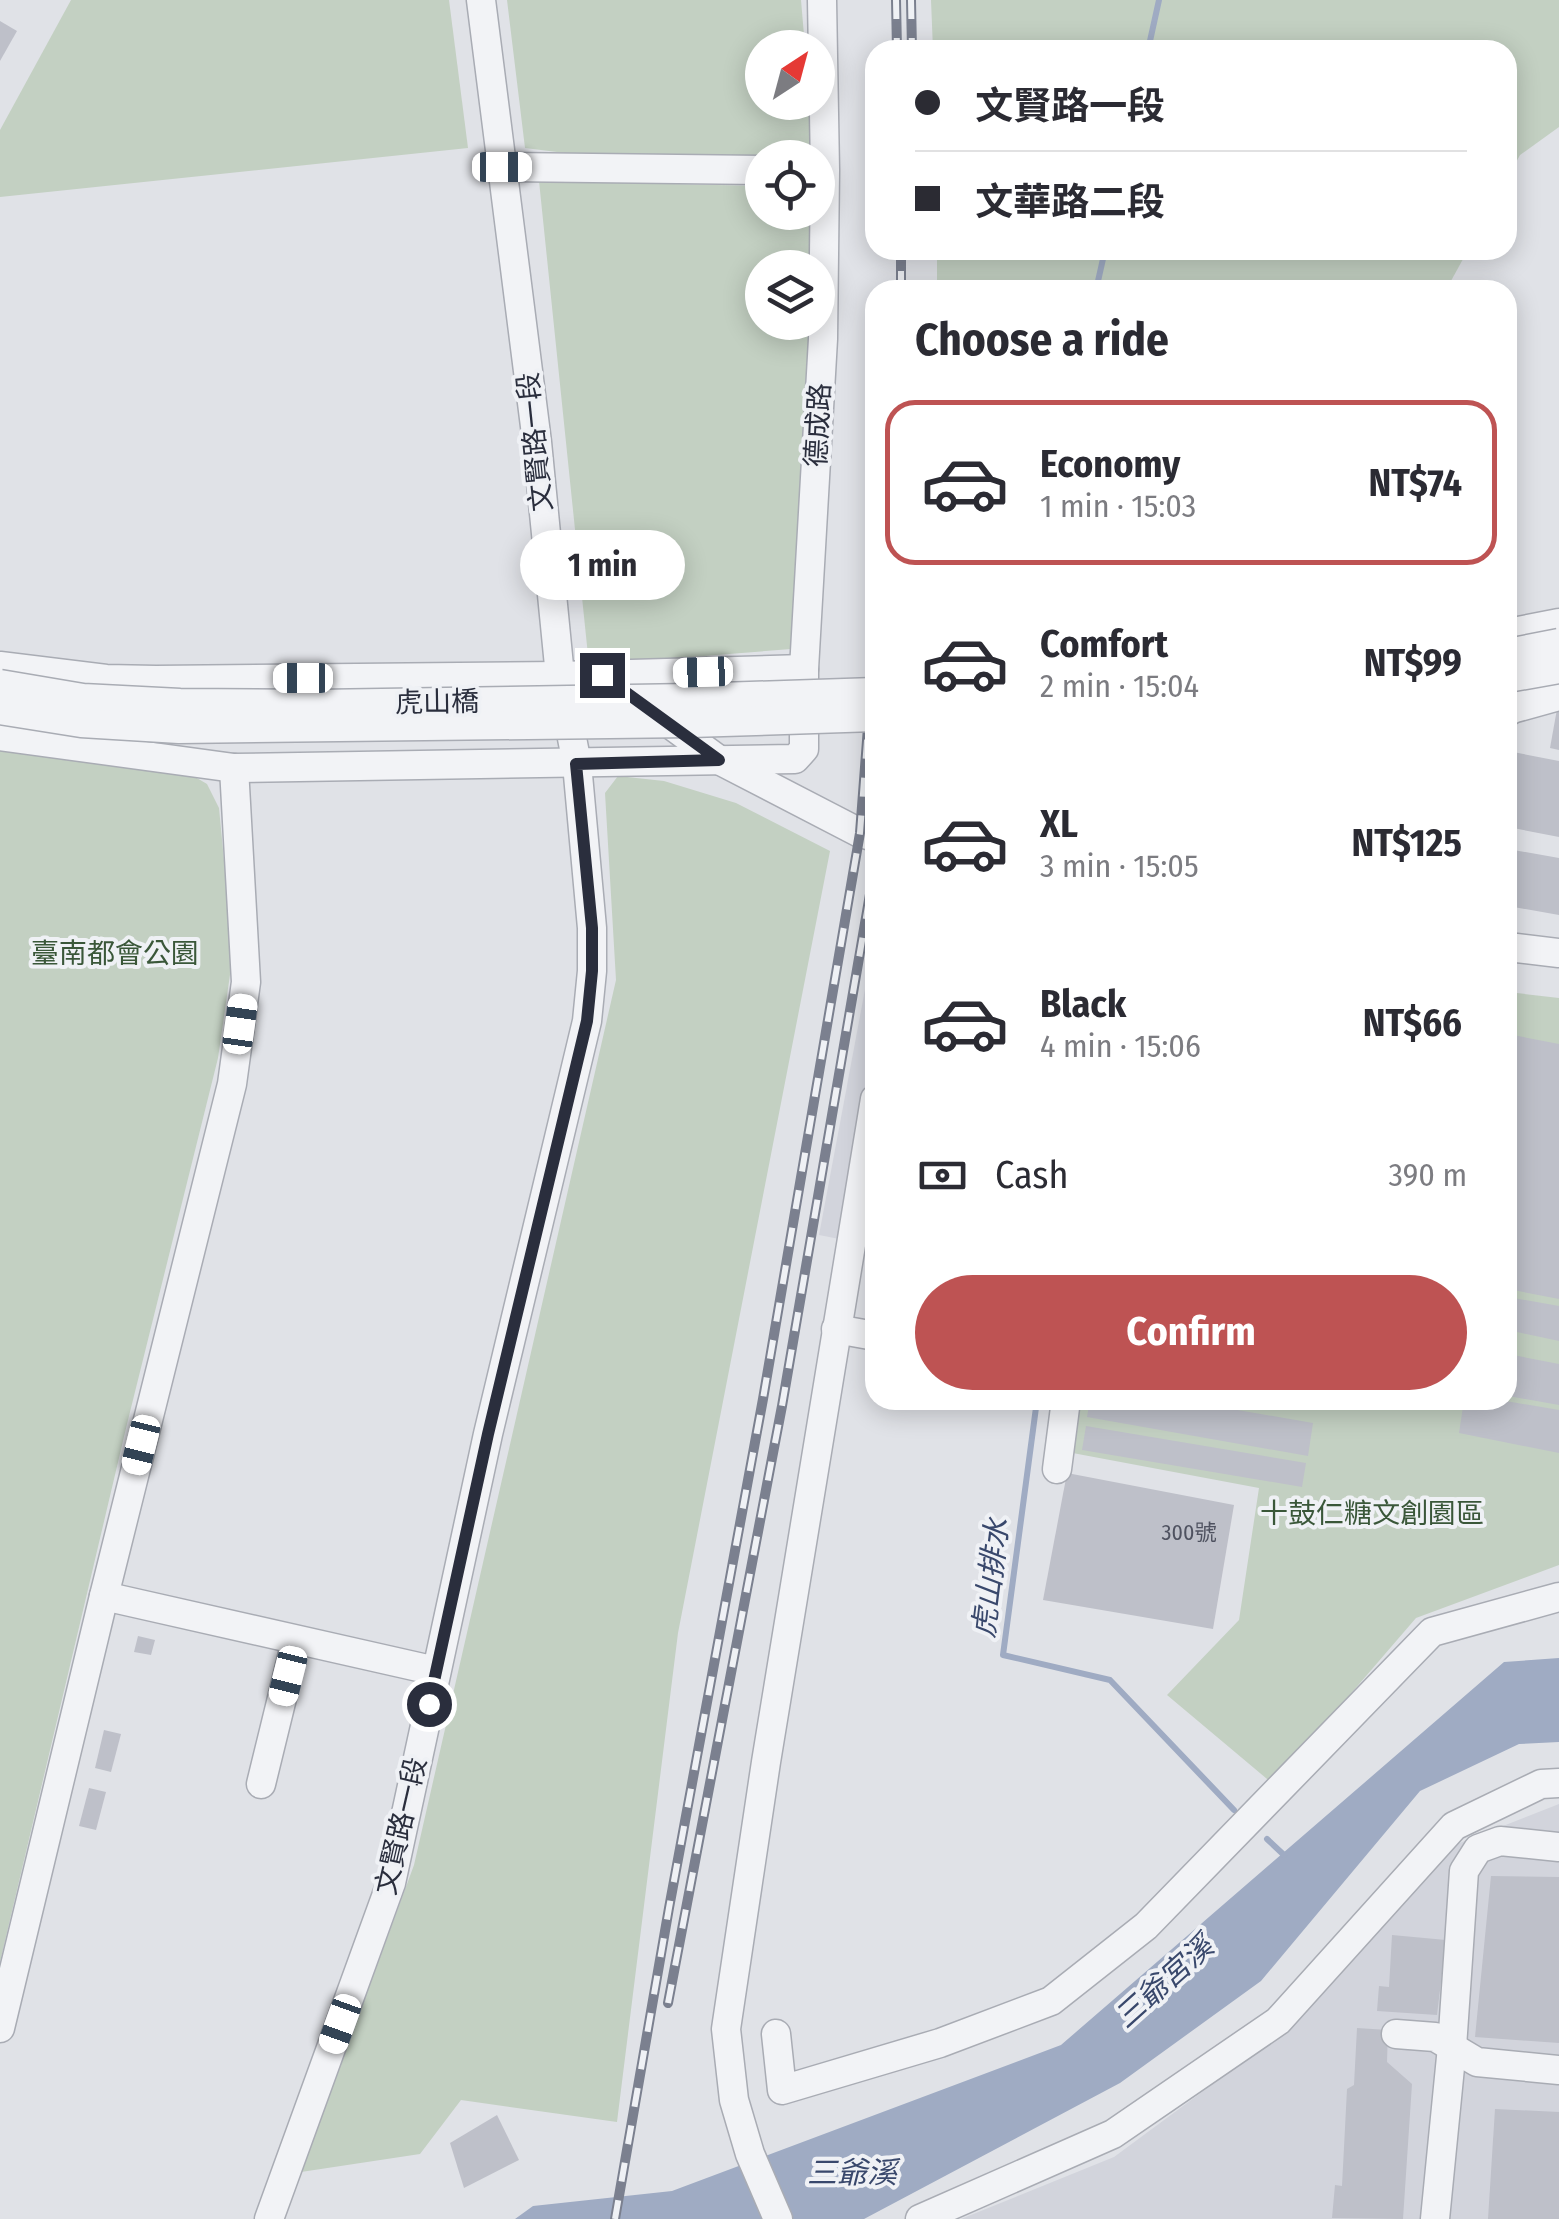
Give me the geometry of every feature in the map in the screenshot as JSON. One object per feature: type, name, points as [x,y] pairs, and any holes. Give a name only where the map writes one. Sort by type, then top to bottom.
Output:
[{"type":"street","name":"文賢路一段","points":[[268,2219],[390,1883],[488,1434],[587,1021],[592,971],[592,928],[576,764],[560,676],[536,442],[481,0]]},
{"type":"street","name":"德成路","points":[[821,140],[822,0]]},
{"type":"street","points":[[502,167],[745,170]]},
{"type":"street","name":"德成路","points":[[0,736],[234,768],[794,760],[804,749],[804,669],[824,338],[822,230]]},
{"type":"street","points":[[1517,631],[1559,623]]},
{"type":"street","points":[[1517,650],[1559,641]]},
{"type":"street","points":[[1517,698],[1559,641]]},
{"type":"street","points":[[0,666],[156,680],[804,669]]},
{"type":"street","points":[[1517,676],[1559,669]]},
{"type":"street","points":[[602,675],[719,760],[865,834]]},
{"type":"street","name":"虎山橋","points":[[0,684],[84,698],[200,704],[865,692]]},
{"type":"street","points":[[1517,708],[1559,696]]},
{"type":"street","name":"虎山橋","points":[[0,710],[81,723],[179,729],[865,718]]},
{"type":"street","points":[[0,2028],[232,1084],[246,982],[234,768]]},
{"type":"street","points":[[1517,948],[1559,954]]},
{"type":"street","points":[[778,2219],[750,2154],[734,2100],[726,2029],[865,1158]]},
{"type":"street","points":[[836,1329],[865,1334]]},
{"type":"street","points":[[1057,1468],[1065,1410]]},
{"type":"street","points":[[104,1596],[436,1671]]},
{"type":"street","points":[[776,2034],[782,2090],[940,2042],[1051,2001],[1146,1926],[1432,1632],[1559,1597]]},
{"type":"street","points":[[260,1784],[296,1641]]},
{"type":"street","points":[[920,2219],[1112,2134],[1278,2021],[1454,1826],[1541,1784],[1559,1783]]},
{"type":"street","points":[[1435,2219],[1464,1871],[1478,1849],[1500,1841],[1559,1847]]},
{"type":"street","points":[[1396,2034],[1436,2038],[1477,2062],[1559,2070]]},
{"type":"shaded area","points":[[865,989],[865,1244],[819,1235]]},
{"type":"shaded area","points":[[1559,1804],[1559,2219],[961,2219],[1114,2157],[1290,2027],[1457,1844]]},
{"type":"green space","points":[[71,0],[449,0],[468,148],[0,197],[0,130]]},
{"type":"green space","points":[[507,0],[801,0],[804,30],[745,30],[745,120],[812,120],[813,140],[745,140],[745,158],[613,159],[525,148]]},
{"type":"green space","points":[[931,0],[1559,0],[1559,127],[1517,160],[1517,40],[933,40]]},
{"type":"green space","points":[[539,181],[745,186],[745,230],[813,230],[812,250],[745,250],[745,340],[810,340],[791,649],[589,665]]},
{"type":"green space","points":[[937,260],[1462,260],[1452,280],[937,280]]},
{"type":"green space","name":"臺南都會公園","points":[[0,748],[65,760],[178,767],[207,784],[219,808],[233,954],[218,1058],[0,1962]]},
{"type":"green space","points":[[618,776],[664,781],[736,803],[830,851],[678,1633],[617,2122],[461,2100],[420,2154],[301,2172],[414,1865],[616,980],[605,793]]},
{"type":"green space","name":"十鼓仁糖文創園區","points":[[1517,993],[1559,998],[1559,1565],[1416,1618],[1273,1784],[1167,1695],[1239,1620],[1259,1488],[1046,1448],[1052,1410],[1517,1410]]},
{"type":"water","name":"三爺溪","points":[[1559,1658],[1559,1742],[1519,1744],[1420,1791],[1261,1981],[1120,2083],[864,2219],[515,2219],[533,2206],[672,2191],[1061,2045],[1504,1662]]},
{"type":"building","points":[[0,21],[17,31],[0,61]]},
{"type":"building","points":[[1559,709],[1559,750],[1550,748]]},
{"type":"building","points":[[1517,753],[1559,761],[1559,837],[1517,829]]},
{"type":"building","points":[[1517,851],[1559,858],[1559,915],[1517,908]]},
{"type":"building","points":[[1517,1036],[1559,1044],[1559,1299],[1517,1291]]},
{"type":"building","points":[[1517,1299],[1559,1306],[1559,1341],[1517,1332]]},
{"type":"building","points":[[1517,1356],[1559,1364],[1559,1405],[1517,1398]]},
{"type":"building","points":[[1517,1403],[1559,1410],[1559,1453],[1459,1433],[1462,1410],[1517,1410]]},
{"type":"building","points":[[1088,1410],[1238,1410],[1313,1423],[1308,1456],[1087,1417]]},
{"type":"building","points":[[1086,1426],[1306,1463],[1302,1487],[1082,1450]]},
{"type":"building","points":[[1067,1473],[1234,1505],[1213,1629],[1043,1600]]},
{"type":"building","points":[[138,1636],[155,1640],[151,1655],[134,1652]]},
{"type":"building","points":[[104,1730],[121,1734],[111,1772],[95,1768]]},
{"type":"building","points":[[89,1788],[106,1792],[96,1830],[79,1826]]},
{"type":"building","points":[[1491,1876],[1559,1877],[1559,2043],[1475,2037]]},
{"type":"building","points":[[1392,1935],[1446,1940],[1437,2015],[1377,2011],[1379,1986],[1389,1987]]},
{"type":"building","points":[[1357,2028],[1388,2030],[1387,2062],[1412,2084],[1403,2219],[1332,2218],[1335,2185],[1342,2186],[1347,2089],[1354,2085]]},
{"type":"building","points":[[1495,2109],[1559,2112],[1559,2219],[1488,2219]]},
{"type":"building","points":[[497,2115],[519,2160],[464,2188],[450,2143]]},
{"type":"waterway","name":"虎山排水","points":[[1150,40],[1159,0]]},
{"type":"waterway","name":"虎山排水","points":[[1098,280],[1103,260]]},
{"type":"waterway","name":"虎山排水","points":[[1036,1410],[1003,1655],[1110,1680],[1234,1810]]},
{"type":"waterway","name":"虎山排水","points":[[1267,1839],[1284,1855]]},
{"type":"railway","points":[[896,0],[897,40]]},
{"type":"railway","points":[[911,0],[912,40]]},
{"type":"railway","points":[[901,260],[901,280]]},
{"type":"railway","points":[[615,2219],[763,1399],[860,833],[865,767]]},
{"type":"railway","points":[[668,2003],[782,1406],[865,923]]},
{"type":"route","points":[[429,1704],[488,1434],[587,1021],[592,928],[576,764],[719,760],[602,675]]},
{"type":"water label","name":"三爺宮溪","points":[[1164,1982]]}]
